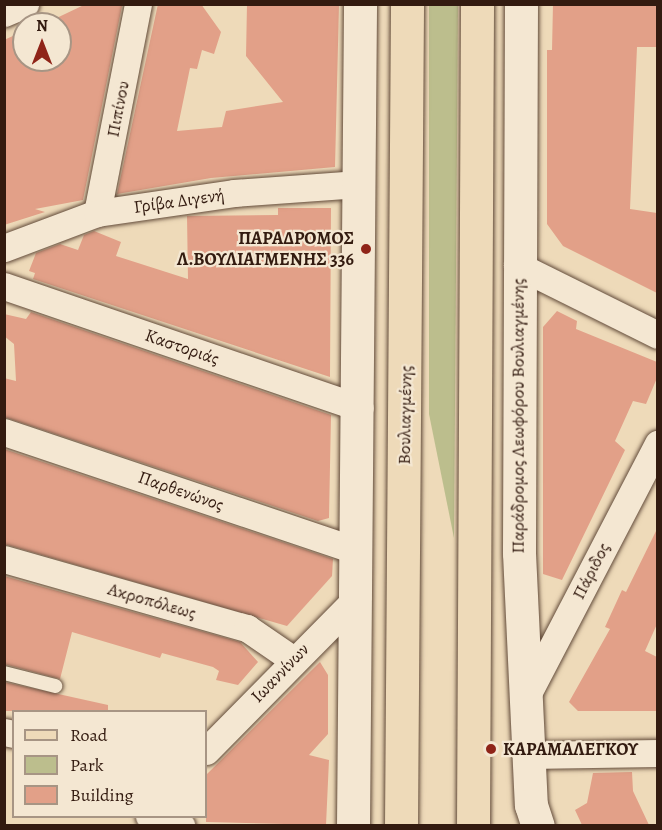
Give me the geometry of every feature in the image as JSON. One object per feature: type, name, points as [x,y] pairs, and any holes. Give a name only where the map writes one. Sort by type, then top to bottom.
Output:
[{"type":"main road","name":"Βουλιαγμένης","points":[[401,825],[407,4]]},
{"type":"main road","points":[[473,825],[477,4]]},
{"type":"street","points":[[4,13],[25,4]]},
{"type":"street","name":"Πιπίνου","points":[[97,213],[138,4]]},
{"type":"street","points":[[352,825],[360,408],[360,4]]},
{"type":"street","name":"Παράδρομος Λεωφόρου Βουλιαγμένης","points":[[521,4],[518,265],[525,699],[531,805],[538,825]]},
{"type":"street","name":"Γρίβα Διγενή","points":[[4,248],[97,213],[234,193],[359,184]]},
{"type":"street","points":[[518,265],[657,335]]},
{"type":"street","name":"Καστοριάς","points":[[4,286],[360,408]]},
{"type":"street","name":"Παρθενώνος","points":[[4,432],[358,551]]},
{"type":"street","name":"Πάριδος","points":[[525,699],[657,443]]},
{"type":"street","name":"Ακροπόλεως","points":[[4,559],[247,628],[292,659]]},
{"type":"street","name":"Ιωαννίνων","points":[[207,750],[292,659],[358,597]]},
{"type":"street","points":[[528,755],[657,753]]},
{"type":"street","points":[[156,818],[182,825]]},
{"type":"lane","points":[[4,673],[55,686]]},
{"type":"green space","points":[[429,5],[458,5],[454,538],[429,414]]},
{"type":"building","points":[[86,4],[122,6],[83,200],[35,209],[45,212],[4,225],[4,40],[12,36],[12,72],[72,72],[72,12],[69,12]]},
{"type":"building","points":[[158,4],[201,4],[221,32],[214,54],[202,50],[197,69],[190,68],[177,131],[222,127],[226,111],[283,102],[246,56],[247,4],[339,4],[335,167],[211,178],[117,194]]},
{"type":"building","points":[[553,4],[657,4],[657,47],[637,47],[630,209],[657,213],[657,293],[563,246],[547,224],[547,50],[552,50]]},
{"type":"building","points":[[278,208],[331,208],[330,377],[33,279],[35,273],[29,271],[36,253],[60,244],[78,250],[84,235],[94,231],[121,242],[116,256],[188,279],[187,216],[278,215]]},
{"type":"building","points":[[557,311],[577,321],[576,329],[657,362],[657,378],[646,404],[633,401],[615,441],[625,450],[562,580],[543,574],[543,327]]},
{"type":"building","points":[[31,312],[331,415],[329,518],[318,521],[4,417],[4,378],[16,381],[14,344],[4,336],[4,314],[26,319]]},
{"type":"building","points":[[4,449],[333,559],[332,576],[287,626],[4,544]]},
{"type":"building","points":[[657,529],[657,624],[645,651],[657,657],[657,711],[578,711],[569,702],[610,629],[605,627],[622,590],[626,592]]},
{"type":"building","points":[[4,576],[240,642],[258,662],[238,685],[216,680],[219,671],[213,667],[162,653],[160,658],[72,632],[60,679],[4,664]]},
{"type":"building","points":[[320,662],[328,675],[328,734],[309,755],[329,760],[326,825],[206,822],[207,774]]},
{"type":"building","points":[[4,682],[108,705],[108,710],[4,711]]},
{"type":"building","points":[[632,772],[633,791],[649,825],[582,825],[575,810],[587,803],[593,773]]},
{"type":"place","name":"ΠΑΡΑΔΡΟΜΟΣ Λ.ΒΟΥΛΙΑΓΜΕΝΗΣ 336","points":[[366,249]]},
{"type":"place","name":"ΚΑΡΑΜΑΛΕΓΚΟΥ","points":[[491,749]]}]
